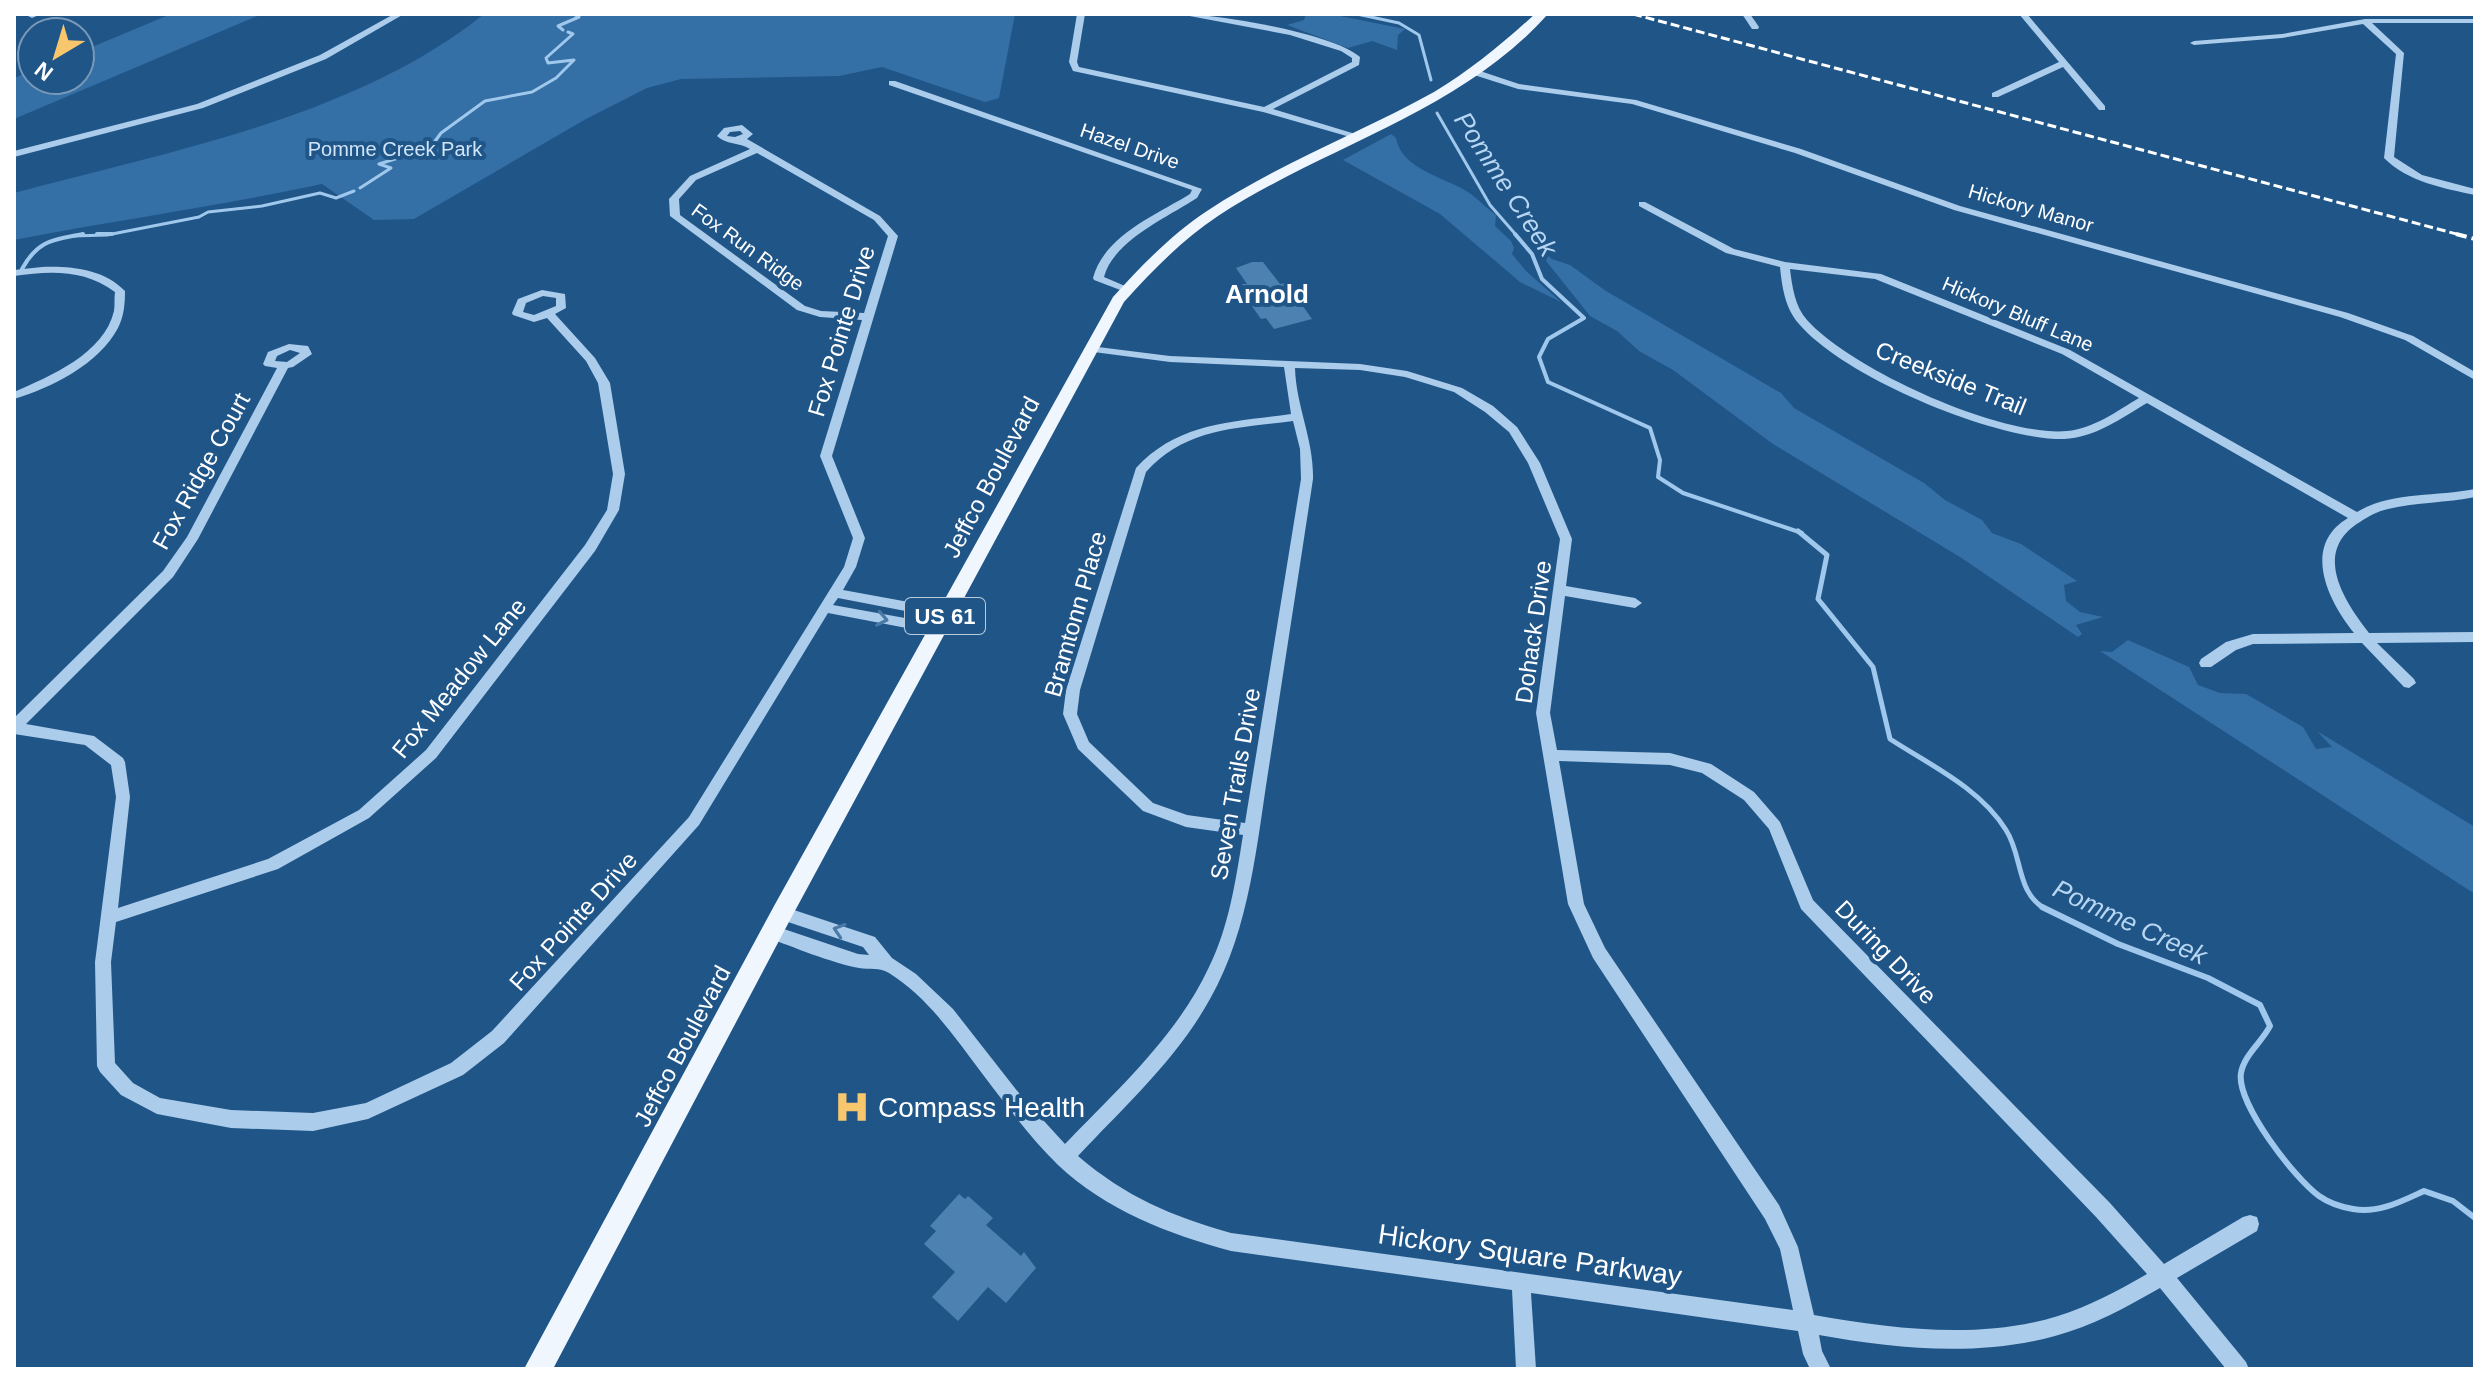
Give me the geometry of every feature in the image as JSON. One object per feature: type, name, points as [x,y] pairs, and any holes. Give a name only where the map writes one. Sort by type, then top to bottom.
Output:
[{"type":"main road","name":"Jeffco Boulevard","points":[[538,1369],[782,913],[1090,349],[1127,289],[1159,253],[1204,219],[1470,75],[1509,46],[1527,20],[1542,14]]},
{"type":"street","points":[[14,154],[200,106],[323,57],[400,14]]},
{"type":"street","points":[[1081,14],[1073,62],[1076,69],[1265,110],[1357,136]]},
{"type":"street","points":[[1183,14],[1291,33],[1344,49],[1356,57],[1356,63],[1265,110]]},
{"type":"street","points":[[1746,14],[1755,27]]},
{"type":"street","points":[[2023,14],[2102,108]]},
{"type":"street","points":[[2194,43],[2282,36],[2365,21],[2475,21]]},
{"type":"street","points":[[2365,21],[2400,53],[2389,158],[2402,170],[2426,180],[2475,192]]},
{"type":"street","points":[[1995,95],[2065,63]]},
{"type":"street","name":"Hickory Manor","points":[[1470,75],[1521,93],[1556,96],[1570,93],[1633,102],[1798,151],[1973,213],[2371,323],[2432,349],[2475,377]]},
{"type":"street","name":"Hazel Drive","points":[[892,83],[1197,189],[1194,196],[1116,247],[1098,270],[1098,278],[1127,289]]},
{"type":"street","name":"Fox Pointe Drive","points":[[14,728],[89,740],[118,762],[123,797],[103,977],[106,1066],[127,1089],[157,1106],[231,1119],[313,1122],[368,1111],[423,1088],[457,1069],[498,1037],[694,821],[835,593],[850,567],[859,538],[826,456],[893,236],[877,218],[740,139]]},
{"type":"street","name":"Fox Run Ridge","points":[[757,149],[687,183],[674,199],[675,216],[801,308],[820,314],[869,317]]},
{"type":"street","name":"Hickory Bluff Lane","points":[[1642,204],[1715,245],[1785,265],[1859,272],[1896,282],[2066,352],[2356,517]]},
{"type":"street","name":"Creekside Trail","points":[[1785,265],[1787,288],[1797,313],[1829,346],[1867,369],[1991,424],[2031,434],[2076,434],[2092,429],[2148,398]]},
{"type":"street","points":[[14,273],[86,271],[106,278],[120,291],[122,307],[105,336],[73,367],[14,396]]},
{"type":"street","name":"Fox Meadow Lane","points":[[108,918],[273,864],[364,814],[431,754],[590,548],[613,510],[619,474],[604,383],[591,360],[550,315]]},
{"type":"street","name":"Dohack Drive","points":[[1090,349],[1170,359],[1371,368],[1420,377],[1458,390],[1503,420],[1528,450],[1561,522],[1567,551],[1542,698],[1576,904],[1585,928],[1772,1212],[1789,1247],[1813,1354],[1821,1369]]},
{"type":"street","name":"Seven Trails Drive","points":[[1064,1158],[1152,1063],[1204,994],[1216,971],[1230,930],[1251,830],[1307,479],[1308,452],[1287,387],[1289,364]]},
{"type":"street","name":"Fox Ridge Court","points":[[14,728],[168,574],[192,539],[283,367]]},
{"type":"street","name":"Bramtonn Place","points":[[1251,830],[1186,821],[1148,807],[1083,745],[1070,714],[1079,668],[1140,471],[1147,461],[1166,445],[1192,434],[1296,417]]},
{"type":"street","points":[[2409,683],[2363,638],[2337,601],[2328,562],[2334,540],[2356,517],[2396,503],[2475,493]]},
{"type":"street","points":[[1560,590],[1635,603]]},
{"type":"street","points":[[835,593],[942,621]]},
{"type":"street","points":[[825,608],[942,621]]},
{"type":"street","points":[[2206,663],[2231,646],[2253,639],[2475,637]]},
{"type":"street","name":"During Drive","points":[[1550,755],[1670,759],[1706,768],[1749,796],[1775,826],[1807,904],[2047,1150],[2161,1276],[2239,1369]]},
{"type":"street","name":"Hickory Square Parkway","points":[[782,913],[869,942],[886,963],[946,1010],[1029,1120],[1064,1158],[1127,1204],[1207,1236],[1272,1250],[1780,1317],[1885,1336],[1942,1338],[2012,1334],[2056,1327],[2161,1276],[2250,1224]]},
{"type":"street","name":"Hickory Square Parkway","points":[[772,932],[858,961],[886,963]]},
{"type":"street","points":[[1521,1281],[1526,1369]]},
{"type":"green space","points":[[171,14],[262,14],[96,84],[96,45]]},
{"type":"green space","name":"Pomme Creek Park","points":[[484,14],[1015,14],[999,98],[985,102],[882,67],[839,76],[681,79],[647,88],[586,119],[414,219],[374,220],[322,184],[14,240],[14,193],[198,145],[320,105],[378,80],[433,50]]},
{"type":"green space","points":[[1306,14],[1330,14],[1405,29],[1398,35],[1397,50],[1372,41],[1348,48],[1287,25],[1304,20]]},
{"type":"green space","points":[[14,78],[16,96],[68,96],[14,119]]},
{"type":"green space","points":[[1391,134],[1416,166],[1471,194],[1496,215],[1495,226],[1511,241],[1514,248],[1512,254],[1561,302],[1520,282],[1440,214],[1343,160]]},
{"type":"green space","points":[[1531,242],[1552,259],[1570,265],[1606,291],[1781,393],[1794,408],[1924,483],[1945,500],[1982,520],[1992,533],[2021,544],[2077,581],[2064,585],[2066,601],[2080,612],[2103,617],[2076,625],[2082,634],[2078,637],[1960,557],[1773,444],[1673,370],[1639,351],[1617,331],[1590,316]]},
{"type":"green space","points":[[2128,640],[2189,667],[2198,685],[2220,693],[2246,694],[2303,727],[2316,749],[2332,747],[2317,731],[2475,827],[2475,894],[2100,651],[2112,652]]},
{"type":"building","points":[[1263,262],[1280,284],[1291,282],[1301,294],[1295,295],[1312,319],[1274,329],[1266,318],[1261,319],[1244,295],[1249,294],[1242,284],[1247,284],[1236,268]]},
{"type":"building","points":[[959,1194],[965,1199],[968,1196],[993,1218],[986,1225],[1021,1256],[1024,1252],[1036,1268],[1006,1303],[988,1287],[958,1321],[932,1297],[955,1272],[924,1244],[936,1231],[930,1226]]},
{"type":"waterway","points":[[563,30],[558,26],[579,17],[573,14]]},
{"type":"waterway","name":"Pomme Creek","points":[[1357,14],[1399,23],[1419,35],[1431,80]]},
{"type":"waterway","points":[[360,188],[391,168],[379,164],[430,148],[441,133],[485,101],[532,92],[556,78],[574,60],[548,63],[546,58],[573,34],[568,32]]},
{"type":"waterway","name":"Pomme Creek","points":[[1437,113],[1490,205],[1517,236]]},
{"type":"waterway","points":[[73,236],[107,235],[199,217],[208,212],[262,206],[320,193],[336,198],[354,191]]},
{"type":"waterway","points":[[73,236],[83,234]]},
{"type":"waterway","points":[[97,234],[112,234]]},
{"type":"waterway","name":"Pomme Creek","points":[[1515,234],[1532,254],[1542,279],[1584,318],[1548,339],[1539,357],[1548,382],[1650,428],[1660,460],[1658,477],[1683,493],[1799,532]]},
{"type":"waterway","points":[[22,269],[40,247],[73,236]]},
{"type":"waterway","name":"Pomme Creek","points":[[1799,532],[1827,555],[1818,599],[1873,667],[1890,739],[1953,778],[1995,815],[2011,840],[2029,894],[2046,909]]},
{"type":"waterway","name":"Pomme Creek","points":[[2042,907],[2046,909]]},
{"type":"waterway","name":"Pomme Creek","points":[[2046,909],[2118,944],[2208,978],[2260,1005],[2270,1026],[2243,1066],[2242,1086],[2257,1121],[2282,1158],[2319,1196],[2344,1207],[2372,1210],[2390,1206],[2424,1191],[2453,1201],[2475,1218]]},
{"type":"railway","points":[[1633,14],[2464,236]]},
{"type":"railway","points":[[2456,234],[2475,239]]},
{"type":"place","name":"Compass Health","points":[[852,1107]]},
{"type":"district","name":"Arnold","points":[[1267,294]]}]
